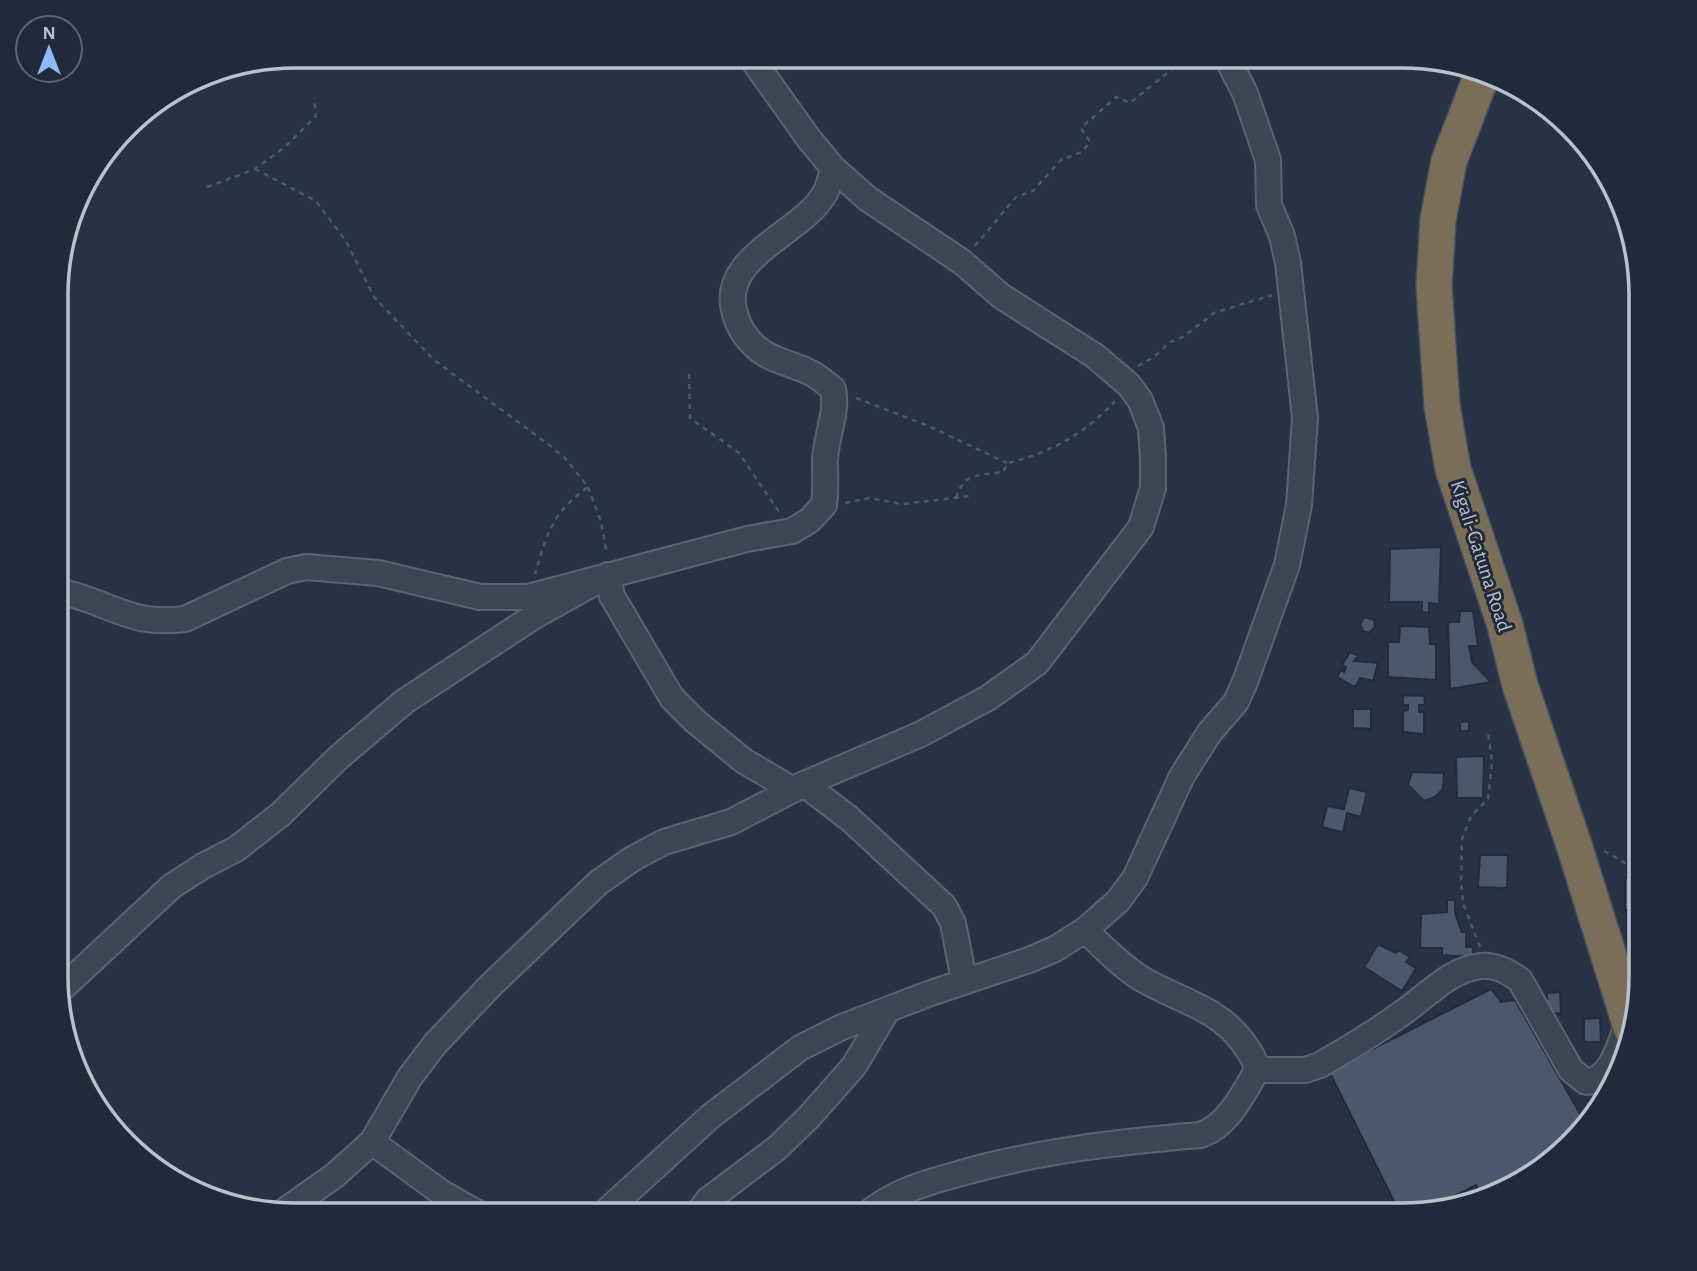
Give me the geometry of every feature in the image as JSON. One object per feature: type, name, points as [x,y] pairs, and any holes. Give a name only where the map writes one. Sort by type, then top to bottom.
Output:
[{"type":"highway","name":"Kigali-Gatuna Road","points":[[1479,82],[1449,161],[1438,220],[1434,286],[1443,406],[1453,469],[1505,625],[1520,685],[1625,1010]]},
{"type":"street","points":[[297,1202],[334,1176],[372,1142],[410,1077],[435,1044],[491,985],[598,883],[632,859],[664,842],[731,822],[799,787],[894,747],[968,710],[1021,676],[1037,663],[1141,527],[1153,488],[1151,428],[1140,400],[1126,383],[1095,356],[1000,296],[962,262],[868,199],[833,168],[759,69]]},
{"type":"street","points":[[616,1202],[711,1116],[800,1048],[842,1027],[964,980],[1046,953],[1085,930],[1118,901],[1135,878],[1182,776],[1210,732],[1236,702],[1287,565],[1299,505],[1305,418],[1286,249],[1269,205],[1268,160],[1245,93],[1233,69]]},
{"type":"street","points":[[68,593],[83,596],[139,618],[166,621],[185,619],[287,571],[306,567],[378,573],[480,597],[528,597],[747,539],[792,531],[810,520],[824,505],[825,460],[829,429],[836,408],[833,388],[807,371],[773,359],[757,349],[743,333],[732,301],[733,283],[771,242],[814,207],[826,193],[833,168]]},
{"type":"street","points":[[608,575],[612,596],[672,698],[695,721],[744,761],[799,787],[850,819],[944,906],[953,923],[964,980]]},
{"type":"street","points":[[69,982],[172,886],[236,849],[281,814],[338,758],[405,701],[523,623],[608,575]]},
{"type":"street","points":[[886,1203],[902,1192],[976,1168],[1095,1145],[1206,1133],[1227,1115],[1242,1095],[1256,1070],[1253,1056],[1224,1021],[1198,1004],[1142,979],[1085,930]]},
{"type":"street","points":[[1256,1070],[1305,1070],[1320,1065],[1398,1017],[1448,978],[1471,967],[1484,965],[1507,971],[1520,980],[1571,1070],[1586,1082],[1593,1082],[1605,1074],[1612,1060]]},
{"type":"street","points":[[706,1202],[777,1148],[809,1117],[854,1066],[886,1012]]},
{"type":"street","points":[[372,1142],[433,1187],[459,1202]]},
{"type":"path","points":[[962,262],[1016,197],[1034,191],[1060,160],[1082,152],[1090,142],[1081,128],[1116,97],[1130,103],[1172,69]]},
{"type":"path","points":[[207,187],[255,169],[285,147],[316,116],[314,98]]},
{"type":"path","points":[[255,169],[316,201],[346,240],[373,297],[434,360],[566,459],[588,487],[607,548],[608,575]]},
{"type":"path","points":[[956,498],[961,484],[972,477],[1003,472],[1008,463],[1056,447],[1079,432],[1104,412],[1140,365],[1214,313],[1258,298],[1291,291]]},
{"type":"path","points":[[689,374],[690,418],[738,453],[792,531]]},
{"type":"path","points":[[833,388],[926,425],[1008,463]]},
{"type":"path","points":[[528,597],[548,529],[568,501],[588,487]]},
{"type":"path","points":[[824,505],[869,498],[902,505],[971,496]]},
{"type":"path","points":[[1484,965],[1463,903],[1461,867],[1462,839],[1466,827],[1471,816],[1488,799],[1492,762],[1488,732]]},
{"type":"path","points":[[1574,845],[1592,845],[1628,865]]},
{"type":"building","points":[[1441,547],[1439,604],[1429,603],[1429,613],[1422,612],[1422,602],[1389,602],[1390,549]]},
{"type":"building","points":[[1460,611],[1473,611],[1478,646],[1469,646],[1472,662],[1491,682],[1450,689],[1448,622],[1459,622]]},
{"type":"building","points":[[1365,617],[1374,620],[1375,627],[1369,633],[1363,631],[1360,624]]},
{"type":"building","points":[[1400,626],[1429,627],[1430,644],[1436,644],[1436,680],[1388,677],[1388,642],[1399,642]]},
{"type":"building","points":[[1350,652],[1358,656],[1354,661],[1378,663],[1373,681],[1360,678],[1355,687],[1337,677],[1341,670],[1344,672],[1346,667],[1342,665]]},
{"type":"building","points":[[1403,695],[1424,696],[1425,705],[1419,705],[1419,712],[1424,712],[1424,734],[1403,732],[1403,711],[1408,710],[1408,705],[1403,705]]},
{"type":"building","points":[[1353,709],[1371,709],[1371,729],[1353,728]]},
{"type":"building","points":[[1469,721],[1469,731],[1460,731],[1460,722]]},
{"type":"building","points":[[1484,756],[1483,798],[1457,798],[1456,757]]},
{"type":"building","points":[[1412,772],[1444,773],[1443,789],[1435,797],[1424,801],[1408,785]]},
{"type":"building","points":[[1349,788],[1367,792],[1361,817],[1347,813],[1343,832],[1322,827],[1327,806],[1344,809]]},
{"type":"building","points":[[1480,855],[1508,855],[1507,888],[1478,887]]},
{"type":"building","points":[[1625,878],[1628,878],[1628,910],[1625,910]]},
{"type":"building","points":[[1447,900],[1455,900],[1455,913],[1462,932],[1466,932],[1466,947],[1473,947],[1473,957],[1442,955],[1442,948],[1420,948],[1421,914],[1447,912]]},
{"type":"building","points":[[1378,944],[1410,957],[1406,962],[1416,968],[1402,991],[1364,967]]},
{"type":"building","points":[[1491,989],[1501,1002],[1515,1000],[1581,1115],[1540,1156],[1502,1179],[1478,1189],[1476,1185],[1453,1197],[1395,1203],[1329,1071]]},
{"type":"building","points":[[1560,992],[1561,1013],[1547,1014],[1547,993]]},
{"type":"building","points":[[1600,1018],[1601,1042],[1584,1042],[1584,1019]]}]
